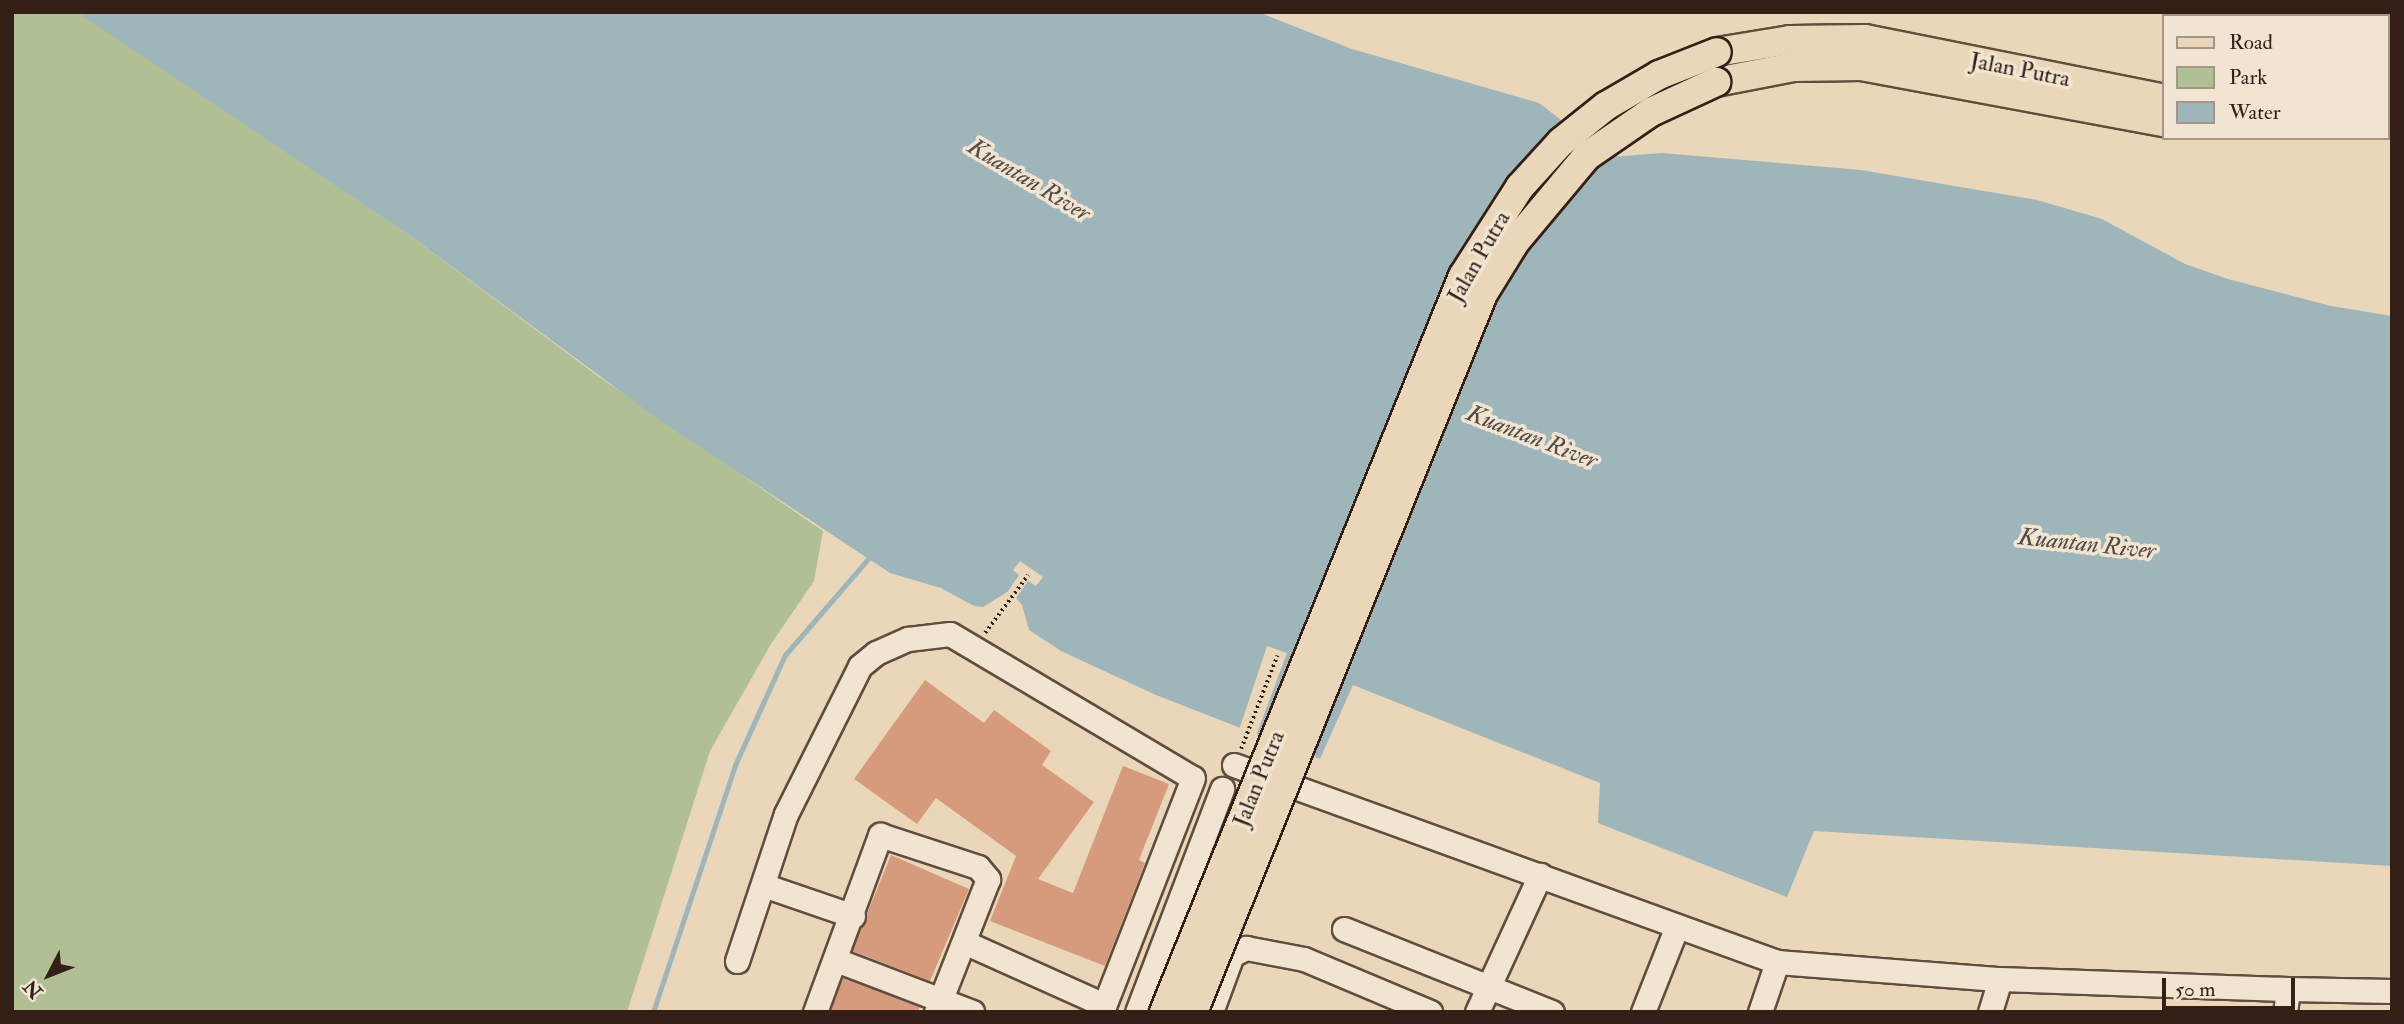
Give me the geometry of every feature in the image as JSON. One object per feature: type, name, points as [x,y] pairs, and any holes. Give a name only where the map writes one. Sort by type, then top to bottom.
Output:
[{"type":"main road","name":"Jalan Putra","points":[[1164,1012],[1463,276],[1521,187],[1561,142],[1606,106],[1659,75],[1717,52],[1790,40],[1865,39],[2162,99]]},
{"type":"main road","name":"Jalan Putra","points":[[1208,1011],[1483,294],[1515,242],[1587,156],[1651,112],[1716,82],[1794,67],[1860,66],[2162,122]]},
{"type":"street","points":[[737,961],[766,886],[786,814],[860,666],[876,653],[934,633],[950,634],[976,646],[1219,795]]},
{"type":"street","points":[[1137,1012],[1169,934],[1187,876],[1219,795],[1236,761],[1777,962],[2000,979],[2392,991]]},
{"type":"street","points":[[964,942],[1103,1009],[1192,778]]},
{"type":"street","points":[[815,1012],[853,916],[880,835],[986,873],[988,879],[938,1005]]},
{"type":"street","points":[[1477,1012],[1540,874]]},
{"type":"street","points":[[1187,876],[1194,922]]},
{"type":"street","points":[[766,886],[853,916]]},
{"type":"street","points":[[1169,934],[1194,922],[1219,932],[1232,955]]},
{"type":"street","points":[[1643,1012],[1677,926]]},
{"type":"street","points":[[1344,929],[1552,1012]]},
{"type":"street","points":[[1208,1011],[1232,955],[1245,948],[1304,959],[1430,1012]]},
{"type":"street","points":[[836,960],[938,1005],[972,1012]]},
{"type":"street","points":[[1759,1012],[1777,962]]},
{"type":"street","points":[[1990,1012],[2000,979]]},
{"type":"street","points":[[2285,1012],[2288,989]]},
{"type":"path","points":[[981,640],[1028,575]]},
{"type":"path","points":[[1236,761],[1277,656]]},
{"type":"green space","points":[[12,12],[77,12],[101,26],[409,235],[595,374],[823,531],[814,581],[771,644],[710,751],[627,1012],[12,1012]]},
{"type":"water","name":"Kuantan River","points":[[77,12],[1258,12],[1352,49],[1539,103],[1609,157],[1662,153],[1861,170],[2037,200],[2102,219],[2185,264],[2228,279],[2331,306],[2392,316],[2392,866],[1814,831],[1787,897],[1598,823],[1600,783],[1353,685],[1320,759],[1156,695],[1061,651],[1029,630],[1022,605],[1013,594],[1007,592],[983,607],[974,606],[941,588],[890,573],[662,422],[409,235]]},
{"type":"pier","points":[[1020,561],[1043,577],[1036,586],[1028,581],[1015,600],[1007,596],[1002,600],[1019,575],[1013,570]]},
{"type":"pier","points":[[1267,646],[1287,653],[1256,736],[1239,730]]},
{"type":"building","points":[[925,680],[984,723],[994,710],[1051,751],[1042,765],[1094,802],[1038,879],[1073,893],[1123,766],[1169,784],[1139,860],[1145,863],[1105,966],[990,921],[1016,856],[936,798],[917,824],[854,779]]},
{"type":"building","points":[[891,855],[969,889],[930,981],[852,951]]},
{"type":"building","points":[[843,977],[920,1007],[917,1012],[830,1012]]},
{"type":"waterway","points":[[653,1012],[735,765],[785,655],[868,559]]}]
